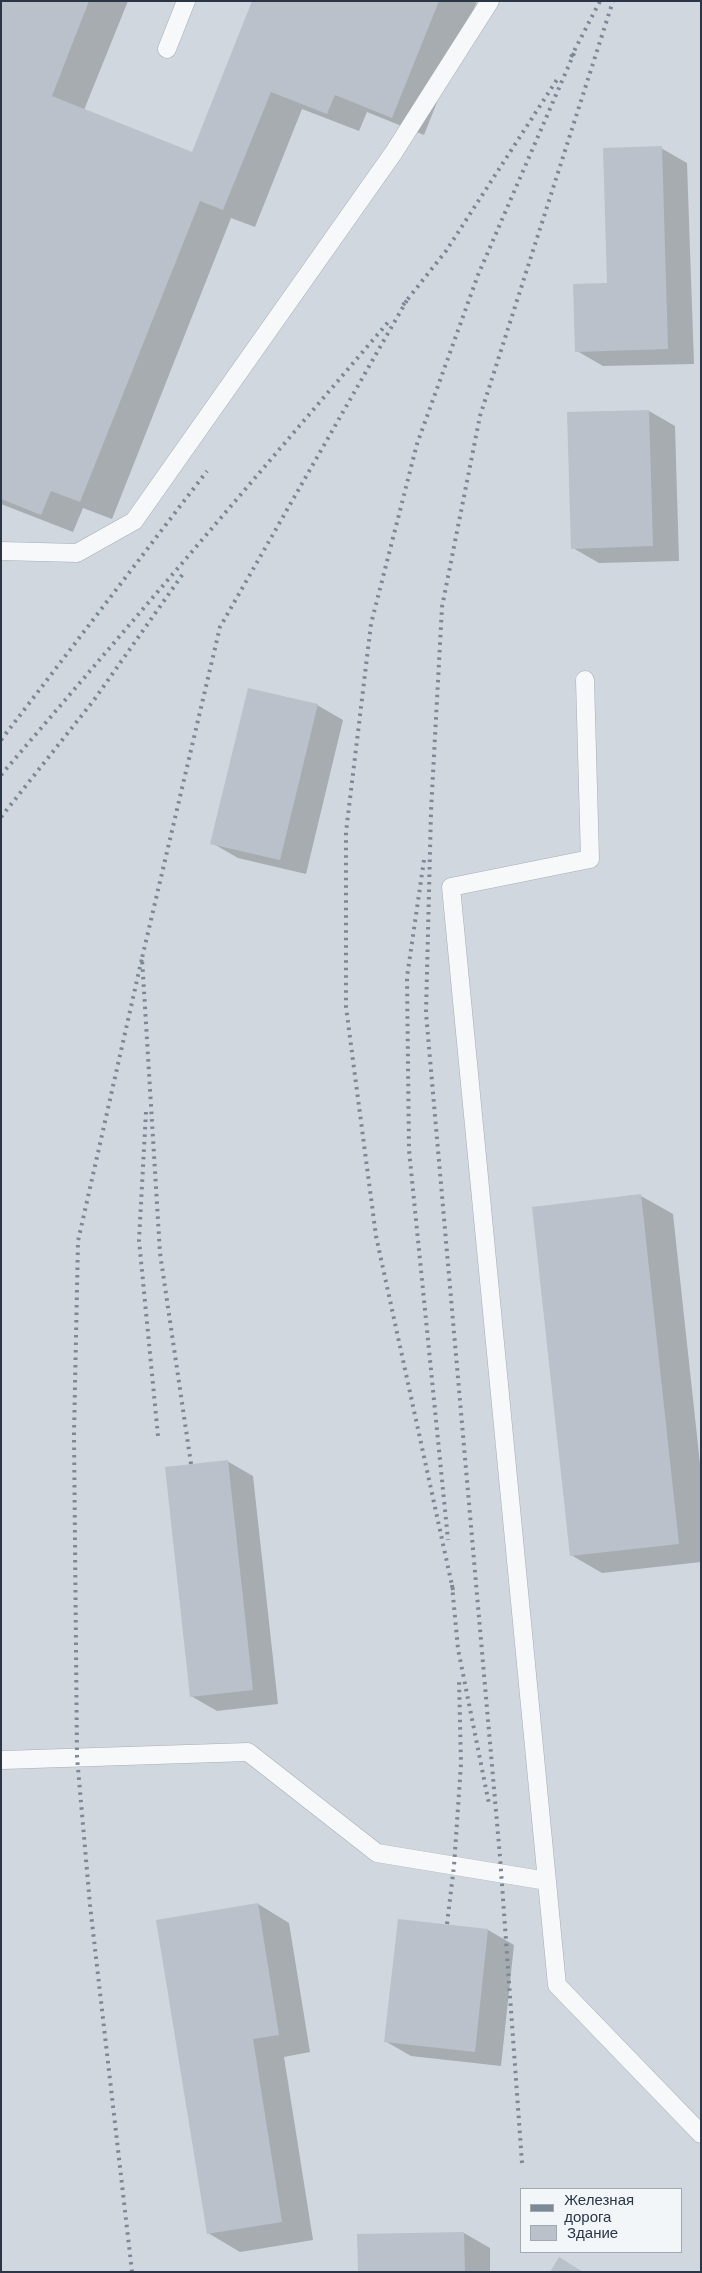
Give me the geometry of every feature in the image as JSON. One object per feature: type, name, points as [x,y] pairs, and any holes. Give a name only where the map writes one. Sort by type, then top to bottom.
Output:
[{"type":"lane","points":[[167,49],[186,1]]},
{"type":"lane","points":[[1,551],[77,554],[134,521],[394,152],[490,1]]},
{"type":"lane","points":[[585,680],[590,859],[451,887],[557,1984],[701,2134]]},
{"type":"lane","points":[[3,1760],[248,1752],[377,1853],[547,1881]]},
{"type":"shaded area","points":[[1,1],[701,1],[701,2272],[1,2272]]},
{"type":"building","points":[[1,1],[89,1],[52,96],[192,152],[252,1],[439,1],[392,118],[335,95],[327,114],[271,92],[223,210],[200,201],[80,502],[51,491],[41,515],[1,499]]},
{"type":"building","points":[[662,146],[668,349],[575,352],[573,284],[607,283],[603,148]]},
{"type":"building","points":[[649,410],[653,546],[571,549],[567,412]]},
{"type":"building","points":[[248,688],[318,704],[280,860],[210,844]]},
{"type":"building","points":[[641,1194],[679,1544],[570,1556],[532,1207]]},
{"type":"building","points":[[228,1460],[253,1690],[190,1697],[165,1467]]},
{"type":"building","points":[[258,1903],[279,2035],[253,2039],[282,2222],[207,2234],[156,1920]]},
{"type":"building","points":[[398,1919],[488,1929],[475,2052],[384,2042]]},
{"type":"building","points":[[464,2232],[465,2272],[358,2272],[357,2234]]},
{"type":"building","points":[[559,2257],[583,2272],[550,2272]]},
{"type":"railway","points":[[571,57],[600,1]]},
{"type":"railway","points":[[522,2163],[500,1857],[426,1013],[431,811],[442,607],[480,416],[613,1]]},
{"type":"railway","points":[[453,1590],[376,1236],[346,1007],[346,832],[371,624],[417,444],[478,275],[575,51]]},
{"type":"railway","points":[[403,305],[446,251],[558,78]]},
{"type":"railway","points":[[191,1464],[160,1253],[142,958],[220,627],[407,300]]},
{"type":"railway","points":[[1,775],[390,320]]},
{"type":"railway","points":[[1,740],[207,471]]},
{"type":"railway","points":[[1,817],[94,700],[185,571]]},
{"type":"railway","points":[[424,860],[407,977],[409,1150],[448,1540]]},
{"type":"railway","points":[[132,2272],[90,1905],[77,1757],[74,1434],[78,1241],[142,958]]},
{"type":"railway","points":[[146,1112],[139,1240],[158,1436]]},
{"type":"railway","points":[[452,1585],[458,1649],[489,1804]]},
{"type":"railway","points":[[447,1924],[454,1866],[461,1764],[459,1679]]}]
